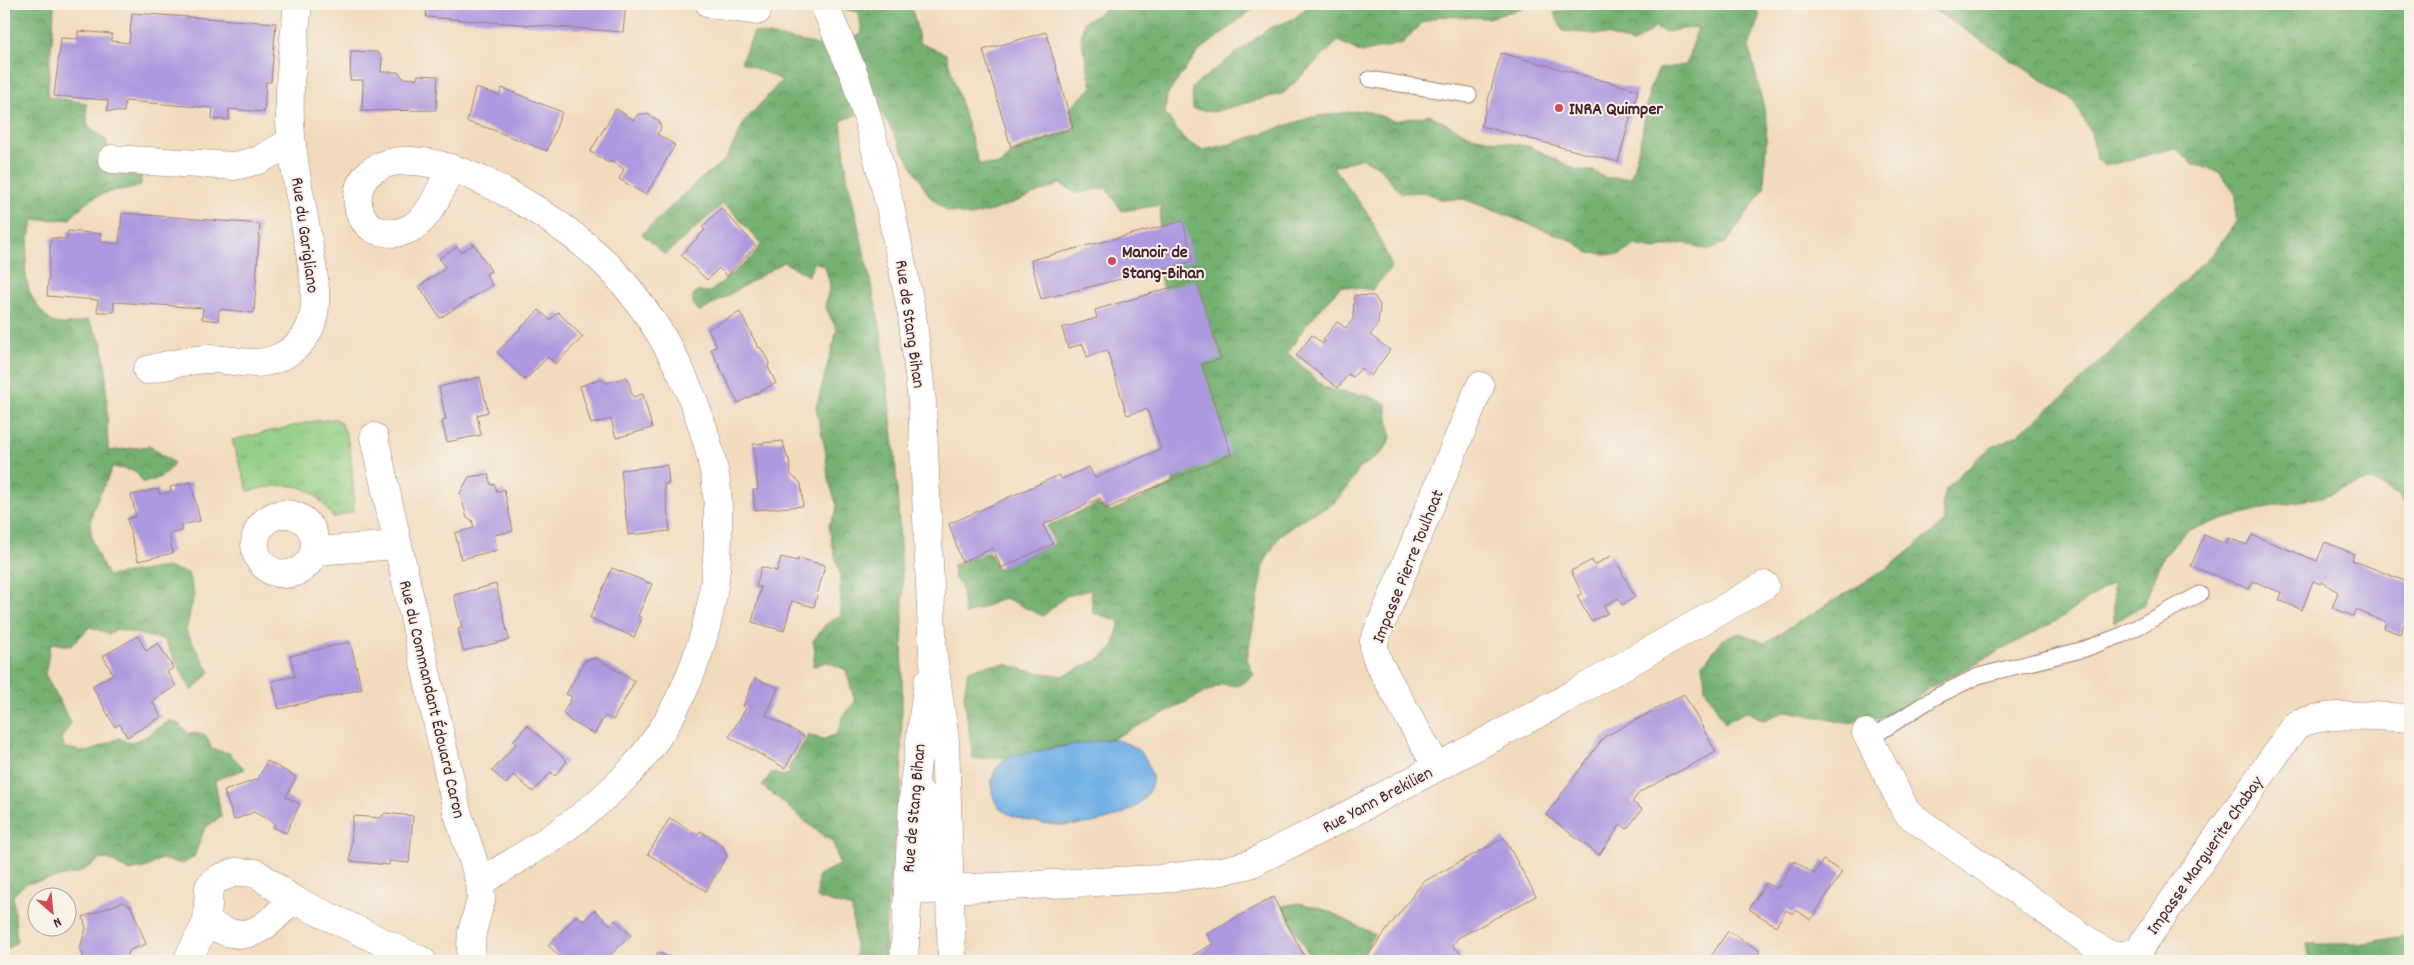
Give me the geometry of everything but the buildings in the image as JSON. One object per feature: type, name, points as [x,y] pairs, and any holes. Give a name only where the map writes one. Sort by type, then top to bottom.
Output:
[{"type":"street","name":"Rue du Garigliano","points":[[148,370],[207,359],[265,362],[296,348],[305,338],[314,316],[316,288],[292,144],[290,90],[298,4]]},
{"type":"street","points":[[710,4],[757,11]]},
{"type":"street","name":"Rue de Stang Bihan","points":[[824,4],[855,77],[868,120],[890,206],[912,314],[922,402],[933,656],[945,740],[952,961]]},
{"type":"street","points":[[112,159],[235,166],[259,160],[282,147],[292,144]]},
{"type":"street","points":[[450,168],[512,197],[571,235],[612,270],[647,313],[682,373],[702,428],[714,472],[718,497],[715,585],[706,627],[688,681],[662,729],[630,771],[588,812],[540,847],[480,882]]},
{"type":"street","name":"Impasse Pierre Toulhoat","points":[[1436,767],[1379,664],[1374,650],[1374,640],[1480,386]]},
{"type":"street","name":"Rue du Commandant Édouard Caron","points":[[374,437],[457,811],[480,882],[480,900],[472,932],[470,961]]},
{"type":"street","points":[[314,551],[398,545]]},
{"type":"street","name":"Rue Yann Brekilien","points":[[914,784],[929,806],[927,890],[1159,879],[1236,868],[1270,856],[1621,668],[1765,585]]},
{"type":"street","name":"Rue de Stang Bihan","points":[[904,961],[914,784],[933,656]]},
{"type":"street","name":"Impasse Marguerite Chabay","points":[[1867,736],[1908,813],[2104,952],[2117,956],[2139,952],[2150,933],[2296,725],[2309,719],[2326,716],[2410,718]]},
{"type":"street","points":[[187,961],[207,922],[209,887],[218,878],[235,872],[256,873],[292,899],[422,961]]},
{"type":"street","points":[[207,922],[230,934],[250,934],[265,925],[292,899]]},
{"type":"lane","points":[[1369,79],[1469,94]]},
{"type":"lane","points":[[1867,736],[1935,697],[1978,676],[2085,649],[2122,634],[2200,594]]},
{"type":"green space","points":[[4,4],[54,4],[48,97],[86,103],[88,127],[105,138],[114,163],[141,172],[141,186],[99,195],[84,204],[70,219],[34,220],[26,256],[27,279],[29,291],[34,302],[50,320],[55,323],[64,324],[88,320],[102,342],[106,371],[108,451],[150,446],[174,463],[161,476],[144,483],[135,471],[112,467],[91,518],[91,533],[95,548],[108,576],[166,567],[188,573],[194,594],[186,631],[210,672],[192,691],[164,640],[116,629],[109,634],[90,627],[71,646],[51,643],[45,674],[71,723],[61,739],[65,748],[88,752],[119,738],[129,743],[145,737],[170,720],[179,724],[188,733],[204,734],[209,740],[211,749],[229,753],[245,769],[215,780],[221,816],[205,828],[194,857],[183,864],[161,859],[145,868],[128,871],[109,859],[99,860],[79,873],[25,884],[13,896],[17,942],[4,951]]},
{"type":"green space","points":[[807,4],[911,4],[920,43],[946,54],[979,164],[999,165],[1017,149],[1075,129],[1070,108],[1092,87],[1081,38],[1084,22],[1100,13],[1109,4],[1259,4],[1197,53],[1167,95],[1165,113],[1184,140],[1202,150],[1230,144],[1312,117],[1364,110],[1394,121],[1430,115],[1470,136],[1531,147],[1577,170],[1594,171],[1605,178],[1631,178],[1642,135],[1649,90],[1659,69],[1686,65],[1698,27],[1664,32],[1655,28],[1633,43],[1607,35],[1563,31],[1554,13],[1581,6],[1755,4],[1760,18],[1749,46],[1767,121],[1764,188],[1727,242],[1709,250],[1684,243],[1654,249],[1635,245],[1620,255],[1589,253],[1573,241],[1464,199],[1442,200],[1425,192],[1401,193],[1379,167],[1362,158],[1333,167],[1370,217],[1392,267],[1372,290],[1341,286],[1303,329],[1288,353],[1324,387],[1340,392],[1366,395],[1386,404],[1391,438],[1383,452],[1359,469],[1347,488],[1333,504],[1304,518],[1280,535],[1265,561],[1247,659],[1254,675],[1238,686],[1222,684],[1112,739],[1055,747],[1013,757],[973,759],[964,695],[968,671],[987,665],[1006,664],[1024,670],[1063,676],[1101,658],[1113,648],[1120,621],[1093,613],[1091,590],[1066,596],[1043,616],[1005,598],[965,615],[961,586],[954,578],[953,565],[990,552],[997,569],[1055,544],[1047,526],[1097,504],[1111,511],[1172,485],[1180,456],[1179,395],[1157,253],[1161,205],[1122,211],[1106,188],[1077,193],[1060,184],[995,210],[970,216],[947,211],[929,196],[878,106],[841,121],[847,175],[880,325],[895,454],[903,594],[901,795],[886,914],[885,961],[848,961],[856,958],[852,908],[817,898],[818,875],[839,865],[834,843],[762,786],[772,772],[782,776],[791,773],[788,768],[809,734],[822,740],[837,734],[844,714],[855,702],[846,670],[827,662],[813,666],[815,650],[813,641],[825,625],[841,615],[840,574],[829,524],[836,513],[837,505],[828,479],[825,448],[816,408],[837,330],[825,306],[830,284],[825,267],[815,262],[808,276],[784,262],[700,312],[693,304],[693,295],[698,291],[710,292],[752,257],[761,244],[736,215],[723,204],[665,255],[642,234],[697,182],[726,159],[745,121],[782,80],[741,62],[754,32],[829,47],[862,34],[859,12]]},
{"type":"green space","points":[[1310,4],[1536,4],[1489,18],[1440,16],[1421,23],[1403,43],[1362,53],[1338,41],[1284,93],[1213,112],[1193,109],[1192,87],[1268,29],[1295,18]]},
{"type":"green space","points":[[1925,4],[2410,4],[2410,515],[2400,496],[2369,480],[2321,497],[2264,508],[2187,530],[2163,558],[2143,606],[2114,622],[2113,582],[2058,620],[1929,688],[1897,716],[1846,723],[1787,711],[1763,720],[1747,711],[1725,723],[1705,689],[1703,664],[1722,640],[1740,633],[1764,643],[1889,567],[1945,522],[1942,507],[1944,492],[1961,473],[1990,448],[2017,435],[2069,392],[2214,252],[2236,222],[2236,195],[2219,172],[2194,164],[2175,148],[2105,166],[2096,158],[2091,132],[2073,100]]},
{"type":"green space","points":[[336,419],[342,425],[349,447],[353,476],[354,511],[333,518],[316,496],[297,486],[275,486],[248,491],[232,440],[315,421]]},
{"type":"green space","points":[[1300,903],[1326,910],[1374,934],[1360,961],[1312,961],[1282,906]]},
{"type":"green space","points":[[2410,935],[2410,961],[2310,961],[2307,944],[2359,944]]},
{"type":"water","points":[[1112,739],[1130,745],[1140,751],[1147,761],[1152,778],[1147,794],[1138,804],[1125,813],[1093,823],[1077,825],[1049,824],[1010,815],[999,807],[995,800],[992,793],[993,777],[996,769],[1007,758],[1015,755]]},
{"type":"place","name":"INRA Quimper","points":[[1559,108]]},
{"type":"place","name":"Manoir de Stang-Bihan","points":[[1112,261]]}]
